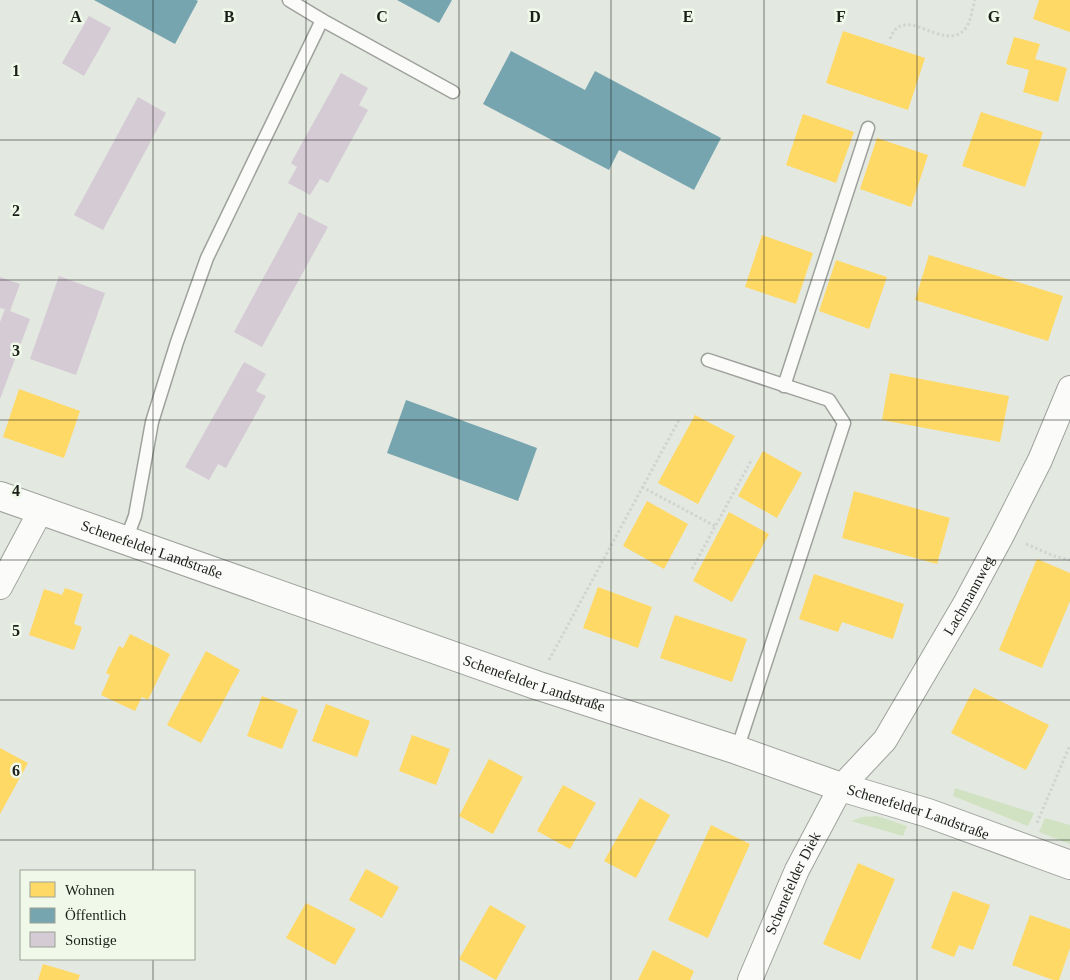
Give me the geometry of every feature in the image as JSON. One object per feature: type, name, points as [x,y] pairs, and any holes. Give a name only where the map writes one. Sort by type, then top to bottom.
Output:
[{"type":"street","name":"Lachmannweg","points":[[841,787],[884,740],[966,602],[1040,460],[1070,388]]},
{"type":"street","name":"Schenefelder Landstraße","points":[[0,496],[536,685],[737,750],[841,787],[928,813],[1070,865]]},
{"type":"street","points":[[0,587],[41,510]]},
{"type":"street","name":"Schenefelder Diek","points":[[750,980],[797,870],[841,787]]},
{"type":"lane","points":[[289,0],[453,92]]},
{"type":"lane","points":[[126,540],[135,516],[152,422],[176,342],[207,258],[322,20]]},
{"type":"lane","points":[[784,386],[868,128]]},
{"type":"lane","points":[[708,360],[829,400],[844,423],[737,750]]},
{"type":"path","points":[[890,39],[897,28],[905,25],[914,25],[951,37],[960,35],[967,27],[975,0]]},
{"type":"path","points":[[548,661],[678,420]]},
{"type":"path","points":[[692,569],[752,459]]},
{"type":"path","points":[[642,487],[715,526]]},
{"type":"path","points":[[1002,535],[1054,556],[1070,560]]},
{"type":"path","points":[[1026,849],[1070,745]]},
{"type":"green space","points":[[955,788],[1034,813],[1028,826],[953,796]]},
{"type":"green space","points":[[877,816],[907,826],[903,836],[851,821],[862,817]]},
{"type":"green space","points":[[1045,818],[1070,825],[1070,844],[1039,832]]},
{"type":"building: Wohnen","points":[[1039,0],[1070,0],[1070,32],[1033,19]]},
{"type":"building: Wohnen","points":[[843,31],[925,58],[908,110],[826,83]]},
{"type":"building: Wohnen","points":[[1014,37],[1040,44],[1035,59],[1067,68],[1058,102],[1023,92],[1029,70],[1006,64]]},
{"type":"building: Wohnen","points":[[981,112],[1043,132],[1025,187],[962,166]]},
{"type":"building: Wohnen","points":[[803,114],[854,132],[836,183],[786,165]]},
{"type":"building: Wohnen","points":[[877,138],[928,155],[911,207],[860,189]]},
{"type":"building: Wohnen","points":[[762,235],[813,253],[796,304],[745,287]]},
{"type":"building: Wohnen","points":[[929,255],[1063,296],[1048,341],[915,300]]},
{"type":"building: Wohnen","points":[[836,260],[887,277],[869,329],[819,311]]},
{"type":"building: Wohnen","points":[[890,373],[1009,396],[1000,442],[882,420]]},
{"type":"building: Wohnen","points":[[19,389],[80,411],[64,458],[3,437]]},
{"type":"building: Wohnen","points":[[695,415],[735,436],[698,504],[658,483]]},
{"type":"building: Wohnen","points":[[763,451],[802,473],[777,518],[738,496]]},
{"type":"building: Wohnen","points":[[854,491],[950,518],[937,564],[842,538]]},
{"type":"building: Wohnen","points":[[647,501],[688,524],[664,569],[623,546]]},
{"type":"building: Wohnen","points":[[729,512],[769,534],[732,602],[693,581]]},
{"type":"building: Wohnen","points":[[1037,559],[1070,573],[1070,601],[1042,668],[999,650]]},
{"type":"building: Wohnen","points":[[814,574],[904,604],[893,639],[842,622],[838,632],[799,619]]},
{"type":"building: Wohnen","points":[[598,587],[652,607],[638,648],[583,628]]},
{"type":"building: Wohnen","points":[[65,588],[83,594],[74,624],[82,627],[74,650],[29,635],[44,589],[62,595]]},
{"type":"building: Wohnen","points":[[675,615],[747,639],[732,682],[660,658]]},
{"type":"building: Wohnen","points":[[130,634],[170,654],[148,700],[142,697],[135,711],[101,695],[110,675],[106,673],[119,646],[123,648]]},
{"type":"building: Wohnen","points":[[206,651],[240,670],[201,743],[167,725]]},
{"type":"building: Wohnen","points":[[974,688],[1049,725],[1026,770],[951,733]]},
{"type":"building: Wohnen","points":[[262,696],[298,710],[282,749],[247,736]]},
{"type":"building: Wohnen","points":[[326,704],[370,721],[357,757],[312,741]]},
{"type":"building: Wohnen","points":[[412,735],[450,749],[436,785],[399,771]]},
{"type":"building: Wohnen","points":[[0,748],[28,763],[0,814]]},
{"type":"building: Wohnen","points":[[489,759],[523,777],[493,834],[459,816]]},
{"type":"building: Wohnen","points":[[563,785],[596,803],[570,849],[537,831]]},
{"type":"building: Wohnen","points":[[640,798],[670,815],[636,878],[604,861]]},
{"type":"building: Wohnen","points":[[711,825],[750,844],[708,938],[668,920]]},
{"type":"building: Wohnen","points":[[858,863],[895,879],[860,960],[823,944]]},
{"type":"building: Wohnen","points":[[366,869],[399,887],[382,918],[349,900]]},
{"type":"building: Wohnen","points":[[953,891],[990,905],[973,950],[959,945],[954,957],[931,948]]},
{"type":"building: Wohnen","points":[[306,903],[356,929],[335,965],[286,938]]},
{"type":"building: Wohnen","points":[[490,905],[526,926],[496,980],[459,959]]},
{"type":"building: Wohnen","points":[[1030,915],[1070,929],[1070,948],[1059,980],[1053,980],[1012,965]]},
{"type":"building: Wohnen","points":[[653,950],[694,971],[690,980],[638,980]]},
{"type":"building: Wohnen","points":[[43,964],[80,975],[78,980],[38,980]]},
{"type":"building: Öffentlich","points":[[94,0],[196,0],[198,1],[175,44]]},
{"type":"building: Öffentlich","points":[[397,0],[452,0],[439,23]]},
{"type":"building: Öffentlich","points":[[511,51],[585,90],[595,71],[721,138],[694,190],[619,150],[609,170],[483,104]]},
{"type":"building: Öffentlich","points":[[406,400],[537,448],[518,501],[387,453]]},
{"type":"building: Sonstige","points":[[89,16],[111,28],[84,76],[62,63]]},
{"type":"building: Sonstige","points":[[341,73],[368,88],[359,105],[368,110],[328,183],[320,179],[310,195],[288,183],[297,167],[291,163]]},
{"type":"building: Sonstige","points":[[138,97],[166,113],[103,230],[74,215]]},
{"type":"building: Sonstige","points":[[299,212],[328,227],[262,347],[234,332]]},
{"type":"building: Sonstige","points":[[59,276],[105,293],[76,375],[30,359]]},
{"type":"building: Sonstige","points":[[0,277],[20,284],[10,311],[30,319],[0,399],[0,322],[5,309],[0,308]]},
{"type":"building: Sonstige","points":[[244,362],[266,374],[256,391],[266,396],[226,468],[218,464],[209,480],[185,467]]}]
